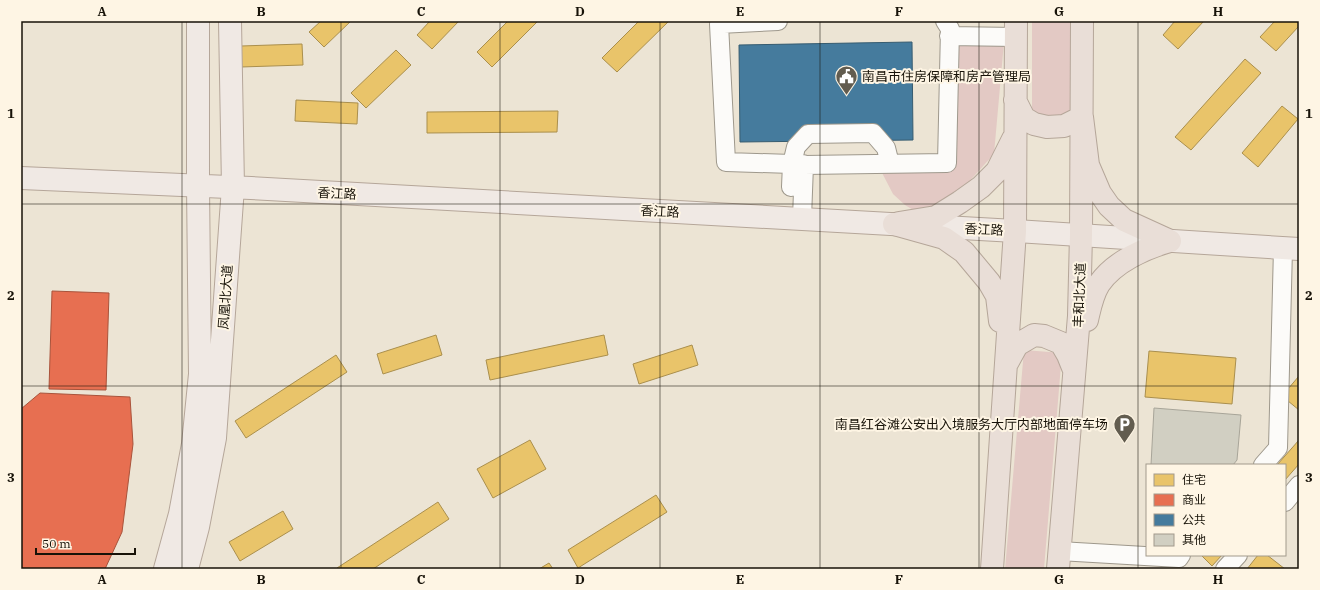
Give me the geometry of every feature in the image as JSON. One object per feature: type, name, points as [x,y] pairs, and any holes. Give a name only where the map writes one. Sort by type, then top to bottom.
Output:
[{"type":"highway","name":"丰和北大道","points":[[1058,560],[1079,316],[1082,235],[1082,21]]},
{"type":"highway","points":[[992,569],[1015,230],[1016,29]]},
{"type":"highway","points":[[1015,100],[1024,118],[1034,124],[1047,127],[1064,126],[1082,117],[1088,165],[1100,193],[1109,206],[1124,220],[1170,241]]},
{"type":"highway","points":[[894,224],[936,216],[960,202],[981,187],[997,171],[1015,134]]},
{"type":"highway","points":[[894,224],[944,238],[964,252],[989,282],[997,296],[1006,366]]},
{"type":"highway","points":[[1075,373],[1092,298],[1099,284],[1115,267],[1132,256],[1150,247],[1170,241]]},
{"type":"highway","points":[[1006,366],[1017,345],[1034,335],[1044,336],[1061,344],[1068,355],[1075,373]]},
{"type":"main road","name":"凤凰北大道","points":[[165,569],[180,514],[192,452],[200,374],[198,21]]},
{"type":"main road","name":"凤凰北大道","points":[[187,569],[198,527],[215,438],[233,187],[230,21]]},
{"type":"main road","name":"香江路","points":[[21,178],[198,185],[1015,230],[1291,249]]},
{"type":"street","points":[[778,21],[719,24],[726,162],[798,164],[947,163],[948,29],[1016,29]]},
{"type":"street","points":[[795,218],[798,164],[796,147],[808,134],[873,133],[886,148],[890,164]]},
{"type":"street","points":[[1264,464],[1278,448],[1291,249]]},
{"type":"street","points":[[1286,501],[1299,485]]},
{"type":"street","points":[[1058,560],[1102,561],[1179,558],[1181,556]]},
{"type":"street","points":[[1225,569],[1237,556]]},
{"type":"shaded area","points":[[1032,21],[1071,21],[1070,117],[1032,115]]},
{"type":"shaded area","points":[[950,40],[1004,42],[994,154],[947,206],[923,216],[905,205],[893,194],[879,167],[950,166]]},
{"type":"shaded area","points":[[1024,350],[1062,353],[1044,569],[1005,569]]},
{"type":"building: 住宅","points":[[321,21],[351,21],[324,47],[309,32]]},
{"type":"building: 住宅","points":[[430,21],[459,21],[432,49],[417,35]]},
{"type":"building: 住宅","points":[[508,21],[538,21],[492,67],[477,52]]},
{"type":"building: 住宅","points":[[639,21],[669,21],[617,72],[602,58]]},
{"type":"building: 住宅","points":[[1175,21],[1204,21],[1178,49],[1163,35]]},
{"type":"building: 住宅","points":[[1275,21],[1299,21],[1299,26],[1276,51],[1260,37]]},
{"type":"building: 住宅","points":[[302,44],[303,65],[241,67],[241,46]]},
{"type":"building: 住宅","points":[[396,50],[411,65],[366,108],[351,93]]},
{"type":"building: 住宅","points":[[1245,59],[1261,73],[1191,150],[1175,137]]},
{"type":"building: 住宅","points":[[296,100],[358,103],[357,124],[295,121]]},
{"type":"building: 住宅","points":[[1282,106],[1298,119],[1258,167],[1242,153]]},
{"type":"building: 住宅","points":[[558,111],[557,132],[427,133],[427,112]]},
{"type":"building: 住宅","points":[[436,335],[442,355],[383,374],[377,354]]},
{"type":"building: 住宅","points":[[604,335],[608,355],[490,380],[486,360]]},
{"type":"building: 住宅","points":[[692,345],[698,365],[639,384],[633,364]]},
{"type":"building: 住宅","points":[[1149,351],[1236,358],[1232,404],[1145,397]]},
{"type":"building: 住宅","points":[[336,355],[347,372],[246,438],[235,421]]},
{"type":"building: 住宅","points":[[1299,376],[1299,410],[1282,396]]},
{"type":"building: 住宅","points":[[530,440],[546,469],[493,498],[477,469]]},
{"type":"building: 住宅","points":[[1299,440],[1299,464],[1286,479],[1286,464],[1278,464]]},
{"type":"building: 住宅","points":[[656,495],[667,512],[578,568],[568,550]]},
{"type":"building: 住宅","points":[[438,502],[449,519],[373,569],[337,568]]},
{"type":"building: 住宅","points":[[283,511],[293,529],[240,561],[229,542]]},
{"type":"building: 住宅","points":[[1202,556],[1221,556],[1212,566]]},
{"type":"building: 住宅","points":[[1257,556],[1268,556],[1285,569],[1247,569]]},
{"type":"building: 住宅","points":[[549,563],[553,569],[539,569]]},
{"type":"building: 商业","points":[[52,291],[109,293],[106,390],[49,389]]},
{"type":"building: 商业","points":[[40,393],[130,397],[133,444],[122,532],[105,569],[21,569],[21,409]]},
{"type":"building: 公共","points":[[912,42],[913,140],[740,142],[739,45]]},
{"type":"building: 其他","points":[[1154,408],[1241,415],[1237,460],[1234,464],[1151,464]]},
{"type":"place","name":"南昌市住房保障和房产管理局","points":[[846,96]]},
{"type":"place","name":"南昌红谷滩公安出入境服务大厅内部地面停车场","points":[[1124,444]]}]
